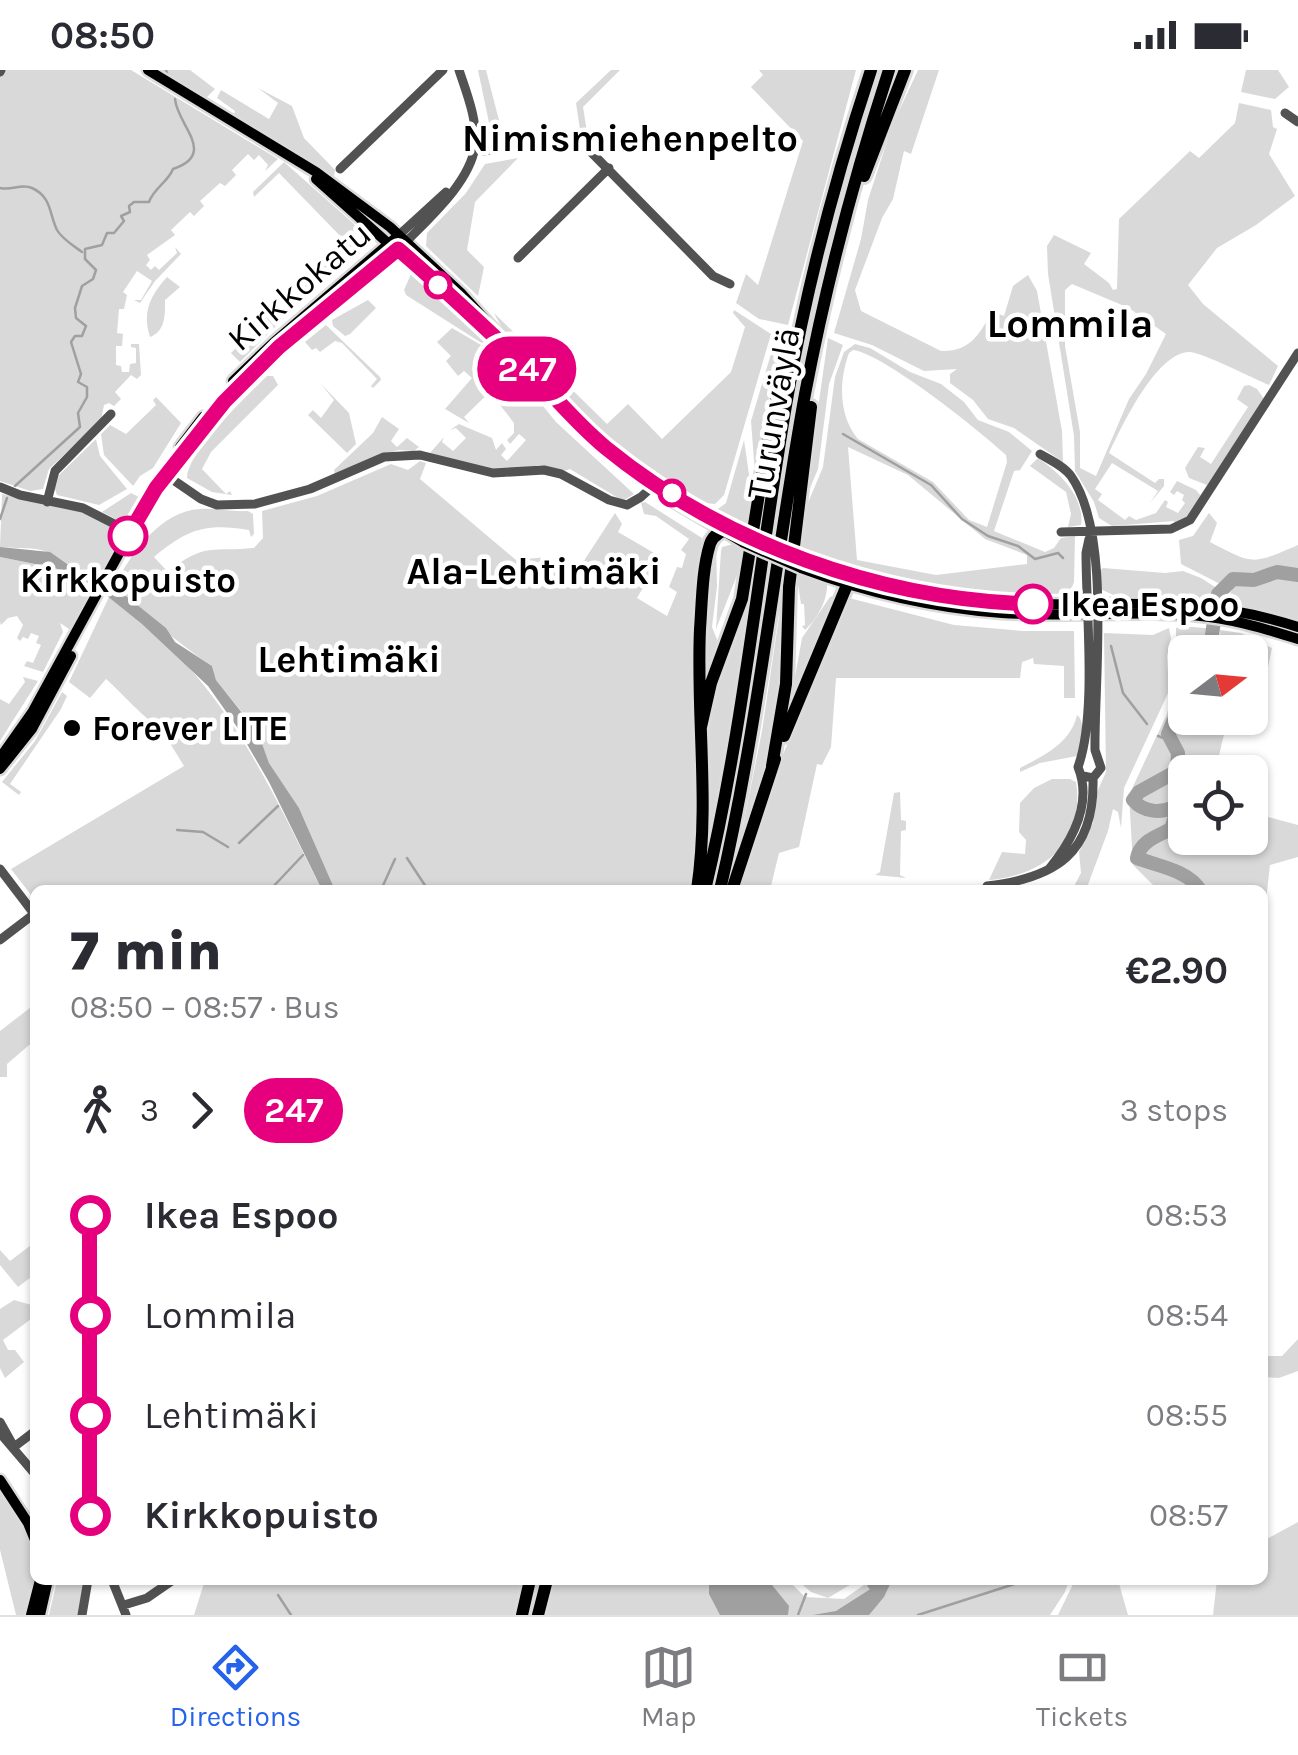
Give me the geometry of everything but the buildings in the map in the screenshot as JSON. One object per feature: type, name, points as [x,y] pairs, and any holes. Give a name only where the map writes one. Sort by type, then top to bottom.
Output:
[{"type":"highway","points":[[859,106],[863,70]]},
{"type":"highway","name":"Turunväylä","points":[[706,885],[745,686],[775,472],[806,304],[870,70]]},
{"type":"highway","name":"Turunväylä","points":[[721,885],[756,708],[823,306],[888,70]]},
{"type":"highway","points":[[835,252],[847,232],[871,156],[905,70]]},
{"type":"highway","points":[[701,727],[711,682],[742,599],[770,426],[791,337],[806,304]]},
{"type":"highway","points":[[772,766],[786,684],[789,587],[823,306]]},
{"type":"highway","points":[[698,885],[705,815],[698,686],[702,606],[711,540],[736,533]]},
{"type":"highway","points":[[734,885],[772,766],[844,578]]},
{"type":"highway","points":[[522,1615],[529,1585]]},
{"type":"highway","points":[[538,1615],[546,1585]]},
{"type":"main road","points":[[148,70],[330,181],[462,294],[579,424],[654,484],[736,533],[844,578],[966,609],[1205,611],[1298,626]]},
{"type":"main road","name":"Kirkkokatu","points":[[0,758],[26,724],[130,532],[166,475],[216,410],[398,242]]},
{"type":"main road","points":[[1233,615],[1298,639]]},
{"type":"main road","name":"Kirkkokatu","points":[[0,769],[40,715],[80,638],[84,622]]},
{"type":"main road","points":[[0,1468],[30,1514]]},
{"type":"main road","points":[[0,1480],[30,1528]]},
{"type":"main road","points":[[32,1615],[42,1585]]},
{"type":"main road","points":[[40,1615],[43,1585]]},
{"type":"street","points":[[340,169],[443,70]]},
{"type":"street","points":[[398,242],[456,184],[468,166],[475,146],[473,117],[460,70]]},
{"type":"street","points":[[1285,112],[1298,122]]},
{"type":"street","points":[[475,146],[491,140],[510,145],[580,146],[592,152],[713,276],[730,284]]},
{"type":"street","points":[[518,258],[609,168]]},
{"type":"street","points":[[1061,532],[1170,529],[1190,520],[1298,352]]},
{"type":"street","points":[[46,502],[55,471],[110,414]]},
{"type":"street","points":[[994,885],[1049,870],[1078,823],[1088,777],[1101,768],[1095,757],[1092,610],[1086,553],[1091,532],[1071,476],[1040,454]]},
{"type":"street","points":[[166,475],[218,505],[255,504],[310,489],[384,457],[420,455],[493,472],[544,470],[561,474],[609,500],[632,504],[654,484]]},
{"type":"street","points":[[0,488],[83,508],[130,532]]},
{"type":"street","points":[[1088,777],[1078,767],[1083,757],[1092,610]]},
{"type":"street","points":[[1083,757],[1095,757]]},
{"type":"street","points":[[0,869],[30,910]]},
{"type":"street","points":[[0,940],[30,918]]},
{"type":"street","points":[[0,1422],[14,1447]]},
{"type":"street","points":[[0,1432],[30,1468]]},
{"type":"street","points":[[14,1447],[30,1435]]},
{"type":"street","points":[[82,1615],[87,1585]]},
{"type":"street","points":[[114,1585],[125,1610],[166,1585]]},
{"type":"shaded area","points":[[0,70],[131,70],[278,159],[265,171],[268,165],[259,155],[254,160],[248,154],[232,170],[236,175],[225,186],[220,183],[200,201],[204,206],[194,216],[190,212],[171,230],[175,235],[147,255],[150,260],[146,265],[159,270],[177,253],[175,247],[181,254],[140,303],[134,300],[141,300],[152,281],[137,271],[123,292],[127,295],[124,309],[119,309],[117,333],[123,334],[122,346],[116,346],[116,365],[121,366],[122,372],[129,372],[130,364],[136,363],[136,348],[131,344],[139,344],[141,375],[137,379],[131,375],[115,392],[121,399],[114,406],[104,405],[101,420],[49,469],[43,489],[30,491],[0,481]]},
{"type":"shaded area","points":[[156,70],[190,70],[215,89],[206,98]]},
{"type":"shaded area","points":[[478,70],[486,70],[501,128],[522,134],[521,139],[492,137]]},
{"type":"shaded area","points":[[611,70],[620,70],[583,107],[587,132],[597,141],[537,141],[538,131],[580,130],[576,103]]},
{"type":"shaded area","points":[[759,70],[856,70],[788,325],[759,319],[736,303],[746,274],[758,285],[803,141],[751,87],[763,75]]},
{"type":"shaded area","points":[[918,70],[939,70],[911,154],[904,151],[893,199],[855,290],[861,311],[941,351],[951,351],[973,340],[992,311],[1004,316],[1013,286],[1028,275],[1037,291],[1062,431],[1063,462],[1014,428],[988,419],[973,400],[950,383],[950,374],[957,369],[924,371],[872,345],[834,333],[868,200],[892,126]]},
{"type":"shaded area","points":[[1246,70],[1278,70],[1289,87],[1275,99],[1241,92]]},
{"type":"shaded area","points":[[258,88],[292,106],[304,138],[335,170],[334,176],[327,177],[234,114],[217,98],[221,90],[269,119],[278,103]]},
{"type":"shaded area","points":[[1239,103],[1271,110],[1273,127],[1277,129],[1269,154],[1295,196],[1217,248],[1188,285],[1203,304],[1278,366],[1269,385],[1196,353],[1177,356],[1164,364],[1142,393],[1109,453],[1155,483],[1164,479],[1164,486],[1150,503],[1158,491],[1112,463],[1095,489],[1102,494],[1098,500],[1125,520],[1129,516],[1136,520],[1156,513],[1165,500],[1166,507],[1178,513],[1185,503],[1184,495],[1170,492],[1177,481],[1201,496],[1188,517],[1175,524],[1174,521],[1112,526],[1099,518],[1075,471],[1074,436],[1047,246],[1054,235],[1091,253],[1084,264],[1113,290],[1117,289],[1119,219],[1190,151],[1199,158],[1235,123]],"holes":[[[1072,284],[1129,308],[1166,334],[1129,399],[1096,476],[1080,468],[1080,432],[1065,346],[1065,290]]]},
{"type":"shaded area","points":[[518,158],[475,202],[467,250],[484,267],[478,296],[426,246],[427,233],[466,193],[485,164]]},
{"type":"shaded area","points":[[284,162],[353,223],[363,237],[363,245],[308,294],[303,288],[346,242],[279,173],[254,197],[253,192]]},
{"type":"shaded area","points":[[411,274],[436,297],[440,295],[465,315],[495,348],[406,295],[404,290]]},
{"type":"shaded area","points":[[167,277],[180,287],[165,300],[162,326],[150,337],[149,305]]},
{"type":"shaded area","points":[[368,300],[376,308],[350,334],[345,336],[333,326],[332,320]]},
{"type":"shaded area","points":[[812,303],[818,305],[776,544],[771,542]]},
{"type":"shaded area","points":[[276,308],[285,317],[240,362],[231,353]]},
{"type":"shaded area","points":[[734,310],[771,334],[724,495],[715,504],[705,503],[671,481],[668,483],[570,408],[526,361],[494,313],[607,424],[628,404],[662,439],[731,372],[745,327]]},
{"type":"shaded area","points":[[326,325],[380,377],[373,388],[377,379],[342,343],[335,341],[320,352],[305,342]]},
{"type":"shaded area","points":[[452,328],[505,359],[556,422],[634,494],[623,501],[570,469],[538,465],[500,471],[430,453],[444,437],[442,442],[453,451],[466,438],[456,428],[450,430],[459,424],[492,438],[496,450],[502,443],[506,449],[501,455],[507,461],[526,440],[519,434],[510,444],[507,440],[514,433],[514,423],[500,405],[512,391],[501,381],[464,417],[469,423],[445,409],[472,378],[464,371],[458,376],[446,361],[451,356],[437,342]]},
{"type":"shaded area","points":[[778,330],[786,330],[755,474],[751,421]]},
{"type":"shaded area","points":[[828,338],[843,345],[829,384],[818,469],[805,500]]},
{"type":"shaded area","points":[[855,344],[870,348],[910,372],[941,384],[964,402],[978,420],[1009,432],[1032,451],[1020,470],[1014,471],[994,531],[1045,552],[1061,538],[1075,536],[1074,582],[1070,592],[1010,596],[948,592],[797,554],[805,510],[823,467],[835,377],[844,352]],"holes":[[[853,350],[908,379],[1006,455],[987,527],[969,520],[933,482],[858,439],[851,430],[842,386]],[[848,447],[908,475],[985,539],[1027,555],[1027,564],[936,575],[857,560]]]},
{"type":"shaded area","points":[[267,376],[273,376],[278,385],[211,452],[202,469],[226,494],[230,491],[232,495],[212,492],[187,478],[207,440]]},
{"type":"shaded area","points":[[320,383],[349,413],[356,444],[347,453],[308,415],[313,410],[321,418],[334,400]]},
{"type":"shaded area","points":[[1249,385],[1264,399],[1207,485],[1189,478],[1185,468],[1198,447],[1205,448],[1200,457],[1211,464],[1248,407],[1237,399],[1244,386]]},
{"type":"shaded area","points":[[156,397],[181,423],[153,468],[133,486],[104,455],[101,434],[110,425],[126,434],[156,405]]},
{"type":"shaded area","points":[[382,417],[399,429],[391,441],[397,447],[407,438],[419,447],[414,451],[398,450],[335,474],[334,470],[373,433]]},
{"type":"shaded area","points":[[96,439],[100,456],[127,489],[99,505],[57,495],[59,475]]},
{"type":"shaded area","points":[[744,440],[751,488],[747,530],[715,511],[726,503]]},
{"type":"shaded area","points":[[1038,458],[1075,495],[1081,525],[1068,527],[1071,514],[1066,492],[1030,466]]},
{"type":"shaded area","points":[[420,461],[426,463],[420,479],[516,560],[547,557],[576,573],[615,513],[622,524],[618,532],[661,557],[637,598],[667,616],[677,592],[669,587],[677,567],[682,568],[686,554],[681,550],[689,539],[656,516],[644,514],[641,503],[702,538],[696,576],[698,609],[692,681],[699,830],[692,885],[333,885],[299,808],[269,763],[254,727],[216,680],[212,666],[115,585],[149,536],[173,517],[206,509],[248,511],[253,514],[254,534],[251,537],[249,530],[220,527],[187,534],[154,557],[168,572],[200,552],[254,548],[263,538],[262,511],[317,496],[391,464],[408,470]]},
{"type":"shaded area","points":[[131,493],[143,499],[132,520],[121,522],[102,512]]},
{"type":"shaded area","name":"Kirkkopuisto","points":[[2,494],[86,513],[116,530],[119,539],[101,576],[85,573],[41,550],[0,547]]},
{"type":"shaded area","points":[[1209,513],[1217,523],[1210,542],[1236,555],[1262,559],[1298,545],[1298,624],[1223,605],[1232,590],[1181,564],[1179,540],[1193,536]]},
{"type":"shaded area","points":[[716,544],[717,586],[712,627],[718,642],[704,690],[709,578]]},
{"type":"shaded area","points":[[733,544],[745,555],[716,629],[721,551]]},
{"type":"shaded area","points":[[0,547],[50,552],[82,574],[101,576],[166,628],[175,642],[212,666],[216,680],[258,733],[269,763],[299,808],[333,885],[320,885],[269,782],[208,686],[96,587],[55,568],[0,557]]},
{"type":"shaded area","points":[[0,557],[55,568],[96,587],[72,631],[60,623],[63,632],[43,672],[24,666],[27,661],[33,663],[41,645],[36,643],[39,636],[31,633],[28,639],[23,637],[20,641],[17,638],[23,625],[17,616],[1,625]]},
{"type":"shaded area","points":[[754,558],[734,702],[710,830],[710,702]]},
{"type":"shaded area","points":[[768,560],[774,563],[761,654],[717,885],[713,885],[742,743]]},
{"type":"shaded area","points":[[786,570],[782,672],[772,745],[738,851],[762,731]]},
{"type":"shaded area","points":[[1099,571],[1183,571],[1226,594],[1220,605],[1118,597],[1100,589]]},
{"type":"shaded area","points":[[796,572],[827,583],[821,609],[805,630],[804,604]]},
{"type":"shaded area","points":[[837,595],[787,721],[802,638],[830,597]]},
{"type":"shaded area","points":[[109,597],[148,627],[210,693],[258,766],[319,885],[30,885],[30,894],[11,869],[184,766],[160,727],[106,679],[90,698],[69,682]]},
{"type":"shaded area","points":[[849,598],[954,625],[1074,631],[1075,698],[1064,698],[1064,666],[1034,664],[1033,658],[1022,662],[1020,678],[836,678],[831,747],[822,765],[817,764],[799,847],[779,853],[771,885],[739,885],[773,778]]},
{"type":"shaded area","points":[[1169,628],[1168,693],[1124,788],[1121,828],[1118,812],[1113,809],[1088,885],[1075,885],[1081,873],[1079,852],[1093,823],[1097,792],[1106,772],[1104,633],[1153,635]]},
{"type":"shaded area","points":[[1176,628],[1216,629],[1217,635],[1176,635]]},
{"type":"shaded area","points":[[1220,630],[1245,635],[1220,635]]},
{"type":"shaded area","points":[[23,677],[38,681],[0,741],[0,699],[9,704],[25,682]]},
{"type":"shaded area","points":[[62,692],[67,696],[61,709],[10,784],[21,792],[19,795],[2,782],[35,741]]},
{"type":"shaded area","points":[[1168,710],[1168,735],[1224,735],[1219,755],[1168,755],[1168,855],[1268,855],[1268,817],[1298,825],[1298,857],[1270,865],[1268,885],[1153,885],[1133,865],[1129,795]]},
{"type":"shaded area","points":[[1077,715],[1082,740],[1077,756],[1040,763],[1020,772],[1020,768],[1062,741]]},
{"type":"shaded area","points":[[1052,779],[1076,782],[1077,804],[1067,838],[1044,863],[1009,877],[989,880],[1002,852],[1025,854],[1026,840],[1019,832],[1020,803],[1034,788]]},
{"type":"shaded area","points":[[900,792],[901,820],[906,821],[906,830],[901,831],[900,875],[906,878],[875,875],[880,872],[894,793]]},
{"type":"shaded area","points":[[30,1008],[30,1044],[7,1064],[7,1077],[0,1077],[0,1031]]},
{"type":"shaded area","points":[[30,1246],[30,1278],[18,1287],[0,1265],[0,1250],[10,1261]]},
{"type":"shaded area","points":[[14,1300],[30,1305],[30,1320],[3,1340],[8,1350],[15,1350],[24,1362],[5,1378],[0,1368],[0,1309]]},
{"type":"shaded area","points":[[1298,1339],[1298,1371],[1268,1377],[1268,1356],[1282,1356]]},
{"type":"shaded area","points":[[0,1488],[30,1540],[32,1585],[27,1615],[16,1615],[0,1550]]},
{"type":"shaded area","points":[[1298,1522],[1298,1615],[1213,1615],[1216,1585],[1268,1585],[1268,1538]]},
{"type":"shaded area","points":[[56,1585],[84,1585],[80,1615],[49,1615]]},
{"type":"shaded area","points":[[203,1585],[793,1585],[805,1597],[844,1599],[864,1585],[1067,1585],[1050,1615],[194,1615]]},
{"type":"shaded area","points":[[709,1585],[772,1585],[789,1606],[788,1615],[720,1615],[709,1594]]},
{"type":"shaded area","points":[[803,1585],[850,1585],[828,1598]]},
{"type":"shaded area","points":[[877,1585],[890,1585],[869,1615],[813,1615],[836,1611]]},
{"type":"shaded area","points":[[1073,1585],[1119,1585],[1128,1615],[1058,1615]]},
{"type":"waterway","points":[[15,486],[80,427],[78,413],[87,397],[87,387],[78,382],[81,374],[71,342],[75,336],[82,336],[86,326],[76,318],[75,308],[82,286],[93,279],[96,270],[85,259],[85,249],[102,245],[107,233],[114,233],[124,221],[121,216],[130,212],[129,206],[149,202],[173,169],[193,155],[192,138],[175,99]]},
{"type":"waterway","points":[[0,188],[28,187],[38,192],[47,201],[59,233],[82,252]]},
{"type":"waterway","points":[[843,434],[931,485],[962,519],[988,536],[1018,546],[1035,559],[1058,553],[1063,558]]},
{"type":"waterway","points":[[0,519],[7,498]]},
{"type":"waterway","points":[[1212,635],[1218,594],[1233,579],[1254,580],[1277,572],[1298,575]]},
{"type":"waterway","points":[[1111,646],[1123,693],[1147,724]]},
{"type":"waterway","points":[[1169,735],[1178,753],[1177,771],[1139,792],[1133,800],[1147,810],[1177,810],[1171,829],[1146,843],[1137,858],[1180,873],[1196,885]]},
{"type":"waterway","points":[[1158,736],[1171,741]]},
{"type":"waterway","points":[[239,843],[278,806]]},
{"type":"waterway","points":[[177,830],[203,832],[228,847]]},
{"type":"waterway","points":[[275,885],[303,855]]},
{"type":"waterway","points":[[407,858],[425,885]]},
{"type":"waterway","points":[[383,885],[395,859]]},
{"type":"waterway","points":[[918,1615],[1011,1585]]},
{"type":"waterway","points":[[798,1615],[806,1594]]},
{"type":"waterway","points":[[278,1595],[291,1615]]},
{"type":"bus line","name":"247","points":[[128,536],[156,488],[224,402],[279,347],[398,249],[516,358],[604,447],[654,484],[774,547],[831,569],[932,594],[1033,604]]},
{"type":"place","name":"Kirkkopuisto","points":[[128,536]]},
{"type":"place","name":"Ikea Espoo","points":[[1033,604]]},
{"type":"place","name":"Forever LITE","points":[[72,728]]},
{"type":"district","name":"Nimismiehenpelto","points":[[630,138]]},
{"type":"district","name":"Lommila","points":[[1070,323]]},
{"type":"district","name":"Ala-Lehtimäki","points":[[534,571]]},
{"type":"district","name":"Lehtimäki","points":[[349,659]]}]
